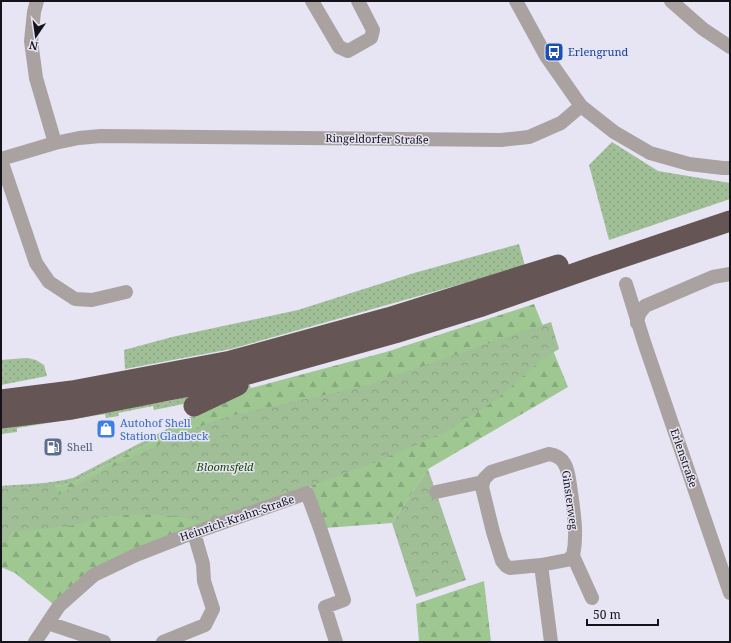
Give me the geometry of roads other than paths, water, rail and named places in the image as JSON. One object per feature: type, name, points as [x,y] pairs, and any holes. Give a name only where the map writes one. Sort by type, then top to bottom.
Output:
[{"type":"highway","points":[[1,418],[72,409],[241,376],[264,370],[730,210]]},
{"type":"highway","points":[[1,400],[72,391],[231,362],[479,307],[730,221]]},
{"type":"highway","points":[[194,406],[239,385],[264,370]]},
{"type":"street","points":[[37,1],[34,12],[31,41],[36,78],[54,143]]},
{"type":"street","points":[[312,1],[338,47],[348,51],[372,38],[373,30],[358,1]]},
{"type":"street","points":[[516,1],[546,56],[581,106],[614,132],[650,153],[689,164],[730,168]]},
{"type":"street","points":[[671,1],[703,29],[730,47]]},
{"type":"street","name":"Ringeldorfer Straße","points":[[126,292],[92,300],[75,299],[49,282],[36,263],[1,160],[54,143],[79,138],[101,136],[501,140],[529,137],[561,123],[581,106]]},
{"type":"street","points":[[637,323],[645,306],[713,277],[730,274]]},
{"type":"street","name":"Erlenstraße","points":[[626,284],[637,323],[730,593]]},
{"type":"street","name":"Ginsterweg","points":[[436,492],[483,482],[486,476],[491,472],[549,454],[561,459],[567,470],[573,504],[575,546],[573,556],[592,598]]},
{"type":"street","points":[[483,482],[482,488],[493,532],[504,564],[510,568],[568,560],[573,556]]},
{"type":"street","name":"Heinrich-Krahn-Straße","points":[[35,642],[59,606],[94,575],[136,555],[307,493],[344,600],[325,607],[336,642]]},
{"type":"street","points":[[163,642],[205,625],[213,609],[204,581],[203,564],[194,533]]},
{"type":"street","points":[[541,564],[551,642]]},
{"type":"street","points":[[48,623],[104,642]]},
{"type":"place","name":"Erlengrund","points":[[554,52]]},
{"type":"place","name":"Autohof Shell Station Gladbeck","points":[[106,429]]},
{"type":"place","name":"Shell","points":[[53,447]]},
{"type":"park label","name":"Bloomsfeld","points":[[225,467]]}]
